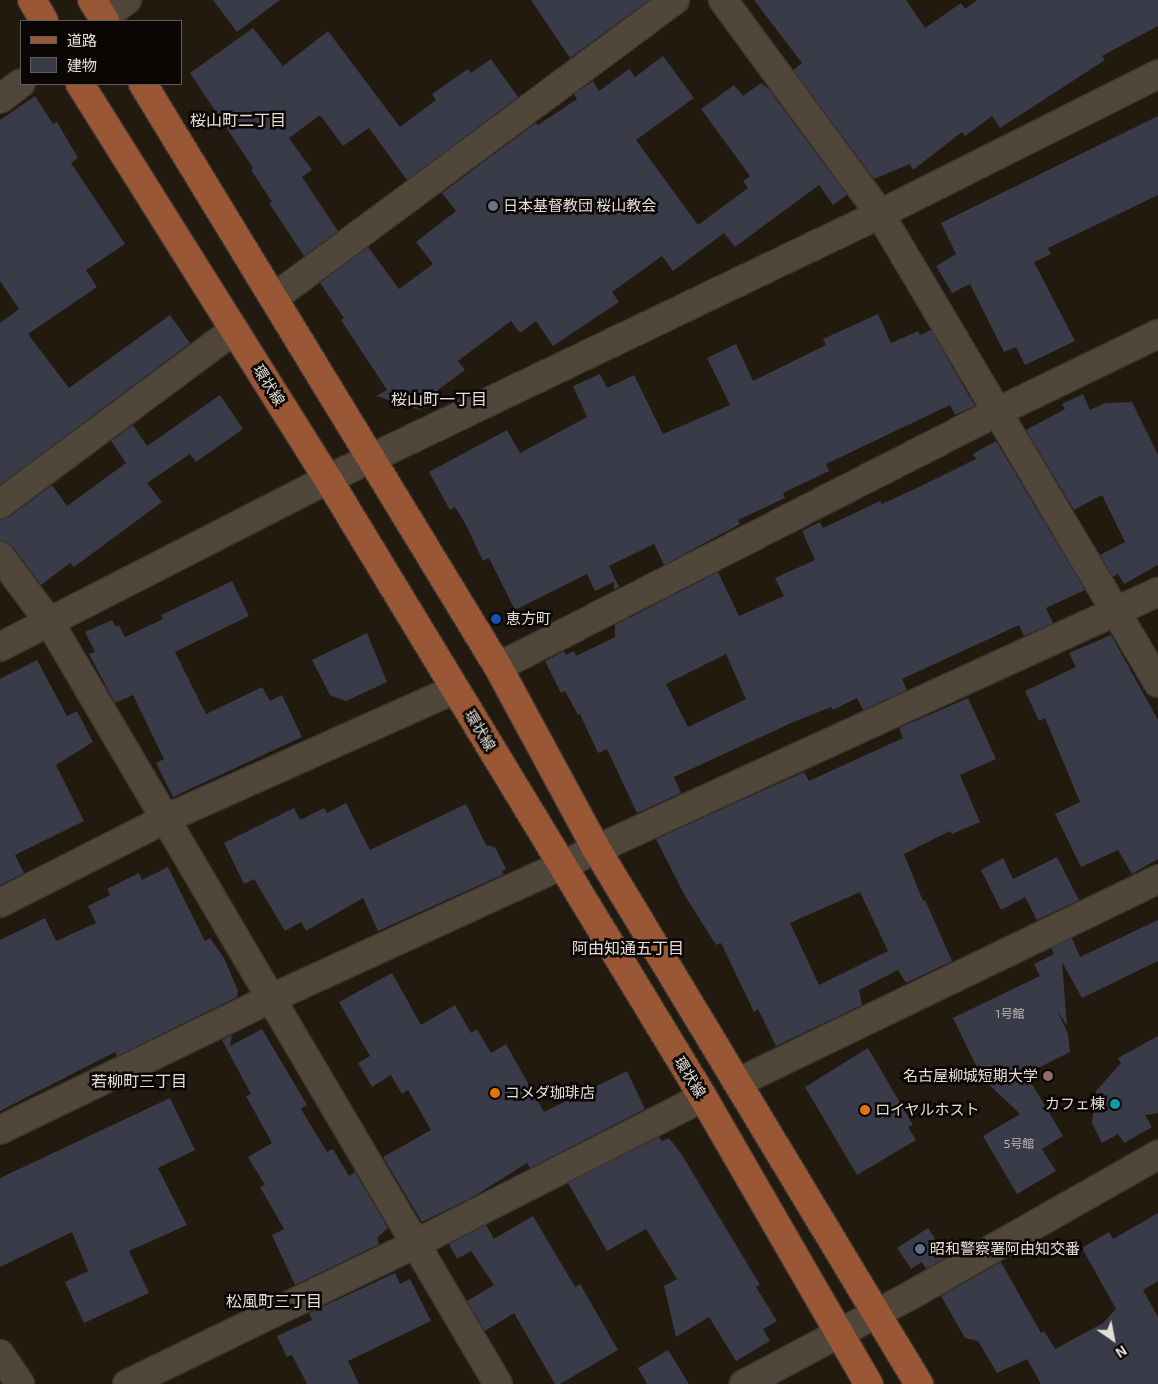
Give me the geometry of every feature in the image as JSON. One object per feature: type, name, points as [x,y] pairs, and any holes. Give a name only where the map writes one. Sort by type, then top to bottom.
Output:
[{"type":"main road","points":[[32,0],[43,20]]},
{"type":"main road","name":"環状線","points":[[81,85],[328,479],[456,689],[561,867],[703,1097],[869,1384]]},
{"type":"main road","points":[[145,85],[498,667],[597,850],[739,1082],[919,1384]]},
{"type":"street","points":[[100,13],[127,0]]},
{"type":"street","points":[[275,297],[675,0]]},
{"type":"street","points":[[723,0],[880,214],[996,413],[1158,683]]},
{"type":"street","points":[[0,647],[328,479],[880,214],[1158,74]]},
{"type":"street","points":[[0,99],[20,84]]},
{"type":"street","points":[[0,504],[234,330]]},
{"type":"street","points":[[498,667],[996,413],[1158,334]]},
{"type":"street","points":[[0,556],[50,623],[498,1384]]},
{"type":"street","points":[[0,1130],[272,998],[1158,592]]},
{"type":"street","points":[[0,903],[165,820],[456,689]]},
{"type":"street","points":[[739,1082],[1158,879]]},
{"type":"street","points":[[127,1384],[415,1244],[703,1097]]},
{"type":"street","points":[[744,1384],[1158,1155]]},
{"type":"street","points":[[0,1354],[20,1384]]},
{"type":"building","points":[[213,0],[280,0],[237,32]]},
{"type":"building","points":[[531,0],[649,0],[570,58]]},
{"type":"building","points":[[754,0],[906,0],[925,28],[961,3],[965,9],[977,0],[1158,0],[1158,26],[1102,56],[1105,60],[1000,128],[992,116],[965,136],[962,132],[913,170],[910,164],[874,179],[793,70],[802,63]]},
{"type":"building","points":[[253,28],[283,66],[328,31],[400,127],[436,100],[432,94],[468,69],[471,73],[491,59],[518,97],[407,180],[369,128],[343,146],[320,115],[289,138],[312,170],[302,177],[338,231],[304,256],[269,203],[272,202],[251,170],[253,168],[190,73]]},
{"type":"building","points":[[663,56],[694,98],[636,140],[698,225],[748,188],[743,181],[750,176],[701,109],[734,85],[743,96],[761,83],[768,88],[847,195],[833,205],[819,185],[735,247],[724,233],[673,271],[662,256],[612,292],[619,302],[553,346],[536,321],[520,333],[511,321],[458,361],[465,370],[438,390],[443,398],[420,410],[376,396],[387,390],[341,320],[344,318],[320,283],[368,247],[399,289],[433,264],[416,242],[456,211],[442,193],[536,123],[538,125],[577,99],[574,94],[593,81],[599,91],[629,69],[635,77]]},
{"type":"building","points":[[35,96],[53,124],[57,122],[78,158],[71,163],[125,244],[86,270],[97,287],[28,334],[69,388],[170,315],[190,343],[0,485],[0,323],[19,309],[0,281],[0,120]]},
{"type":"building","points":[[1158,116],[1158,195],[1048,248],[1051,254],[1034,262],[1075,341],[1025,365],[1016,347],[1004,352],[970,284],[952,293],[936,266],[956,254],[941,223]]},
{"type":"building","points":[[878,314],[891,343],[918,331],[920,335],[931,330],[975,406],[955,415],[950,405],[826,464],[829,471],[783,493],[785,498],[738,520],[740,524],[664,565],[654,544],[609,566],[619,587],[614,590],[614,582],[595,591],[587,574],[515,610],[489,558],[483,561],[466,525],[455,507],[450,510],[429,472],[507,430],[520,453],[587,417],[573,386],[600,374],[607,388],[634,375],[663,434],[730,405],[707,358],[736,344],[753,381],[826,345],[823,339]]},
{"type":"building","points":[[1083,394],[1090,410],[1105,403],[1132,402],[1158,455],[1158,565],[1124,584],[1118,574],[1113,577],[1100,555],[1125,542],[1102,495],[1074,510],[1026,430],[1065,409],[1062,404]]},
{"type":"building","points":[[220,395],[243,429],[196,462],[190,454],[147,483],[162,502],[74,567],[70,563],[41,585],[13,547],[0,541],[0,519],[9,517],[52,485],[67,506],[126,463],[111,441],[133,425],[147,446]]},
{"type":"building","points":[[996,441],[1085,590],[1046,608],[1053,623],[1024,636],[1019,625],[902,679],[907,690],[863,710],[857,698],[833,710],[831,707],[791,723],[674,777],[681,793],[637,813],[607,749],[598,753],[580,714],[578,715],[565,691],[561,693],[545,661],[564,651],[566,655],[574,651],[576,656],[615,637],[615,625],[718,572],[739,616],[784,596],[775,578],[815,560],[802,531],[820,522],[823,528],[880,501],[882,504],[976,459],[973,454]],"holes":[[[726,654],[746,699],[688,727],[666,684]]]},
{"type":"building","points":[[232,581],[249,616],[175,652],[206,714],[262,687],[270,701],[282,695],[302,737],[173,797],[156,763],[164,759],[133,695],[115,703],[89,654],[95,652],[85,632],[112,620],[116,627],[119,625],[125,637],[163,619],[161,615]]},
{"type":"building","points":[[367,633],[387,682],[346,701],[330,695],[312,660]]},
{"type":"building","points":[[1111,635],[1158,720],[1158,859],[1132,874],[1118,850],[1081,867],[1055,814],[1080,802],[1045,718],[1039,721],[1025,691],[1076,667],[1069,653]]},
{"type":"building","points":[[37,660],[67,716],[77,711],[93,742],[56,765],[84,821],[15,855],[24,873],[0,885],[0,679]]},
{"type":"building","points":[[968,698],[996,759],[960,775],[980,822],[952,834],[950,831],[904,854],[923,901],[925,900],[952,961],[906,983],[898,970],[859,990],[862,1005],[776,1046],[758,1009],[754,1012],[721,943],[716,945],[685,896],[656,839],[804,772],[809,781],[903,738],[899,728]],"holes":[[[860,892],[888,951],[819,985],[790,923]]]},
{"type":"building","points":[[346,803],[370,850],[466,804],[486,845],[495,847],[506,869],[502,871],[504,874],[378,931],[363,898],[306,931],[301,922],[285,931],[254,879],[244,884],[224,843],[294,808],[300,820],[324,808],[327,813]]},
{"type":"building","points":[[1057,857],[1079,900],[1037,920],[1025,897],[1001,910],[981,870],[1003,858],[1013,879]]},
{"type":"building","points":[[168,867],[205,941],[210,938],[224,958],[238,991],[237,997],[117,1056],[115,1052],[0,1111],[0,940],[45,918],[56,941],[96,923],[88,906],[110,895],[107,889],[139,873],[142,880]]},
{"type":"building","points":[[1158,920],[1158,961],[1082,998],[1062,962],[1067,1026],[1057,1010],[1068,1034],[1070,1052],[1026,1074],[1063,1136],[1042,1149],[1056,1171],[1017,1194],[983,1136],[1020,1114],[982,1078],[953,1018],[1040,976],[1034,964],[1054,954],[1051,948],[1072,938],[1080,957]]},
{"type":"building","points":[[392,973],[421,1025],[455,1005],[471,1033],[477,1029],[491,1053],[506,1044],[544,1112],[627,1071],[645,1109],[530,1168],[527,1163],[471,1198],[422,1222],[383,1157],[431,1130],[408,1090],[402,1094],[391,1075],[372,1087],[358,1063],[370,1056],[339,1002]]},
{"type":"building","points":[[262,1029],[307,1105],[301,1109],[327,1152],[333,1149],[349,1176],[355,1172],[388,1228],[377,1238],[379,1244],[295,1285],[272,1235],[284,1229],[260,1187],[265,1185],[248,1157],[272,1143],[246,1096],[251,1094],[222,1040],[232,1035],[230,1046]]},
{"type":"building","points":[[1158,1036],[1158,1113],[1145,1115],[1152,1127],[1124,1143],[1118,1134],[1102,1143],[1092,1123],[1096,1091],[1121,1063],[1118,1058]]},
{"type":"building","points":[[868,1048],[913,1125],[908,1127],[916,1140],[857,1175],[805,1087]]},
{"type":"building","points":[[170,1098],[195,1150],[158,1168],[187,1225],[129,1251],[149,1293],[84,1323],[65,1282],[88,1271],[72,1232],[0,1267],[0,1178]]},
{"type":"building","points":[[659,1137],[662,1141],[669,1138],[682,1155],[760,1285],[756,1287],[777,1321],[763,1329],[770,1341],[736,1361],[709,1317],[676,1337],[664,1286],[677,1279],[646,1229],[607,1251],[568,1183]]},
{"type":"building","points":[[1158,1213],[1158,1281],[1143,1290],[1158,1317],[1158,1384],[1041,1384],[1027,1359],[997,1373],[978,1341],[965,1338],[941,1296],[1001,1262],[1041,1333],[1044,1331],[1055,1349],[1103,1323],[1116,1309],[1082,1248],[1109,1232],[1113,1239]]},
{"type":"building","points":[[533,1216],[575,1287],[580,1284],[618,1350],[560,1384],[555,1384],[514,1313],[485,1331],[467,1301],[494,1285],[471,1251],[457,1259],[449,1244],[486,1225],[494,1239]]},
{"type":"building","name":"昭和警察署阿由知交番","points":[[928,1228],[947,1257],[926,1269],[922,1262],[911,1269],[897,1248]]},
{"type":"building","points":[[395,1273],[400,1284],[410,1279],[431,1321],[348,1361],[359,1384],[307,1384],[292,1355],[287,1357],[277,1336],[312,1320],[309,1313]]},
{"type":"building","points":[[668,1350],[689,1384],[647,1384],[638,1368]]},
{"type":"place","name":"日本基督教団 桜山教会","points":[[493,206]]},
{"type":"place","name":"恵方町","points":[[496,619]]},
{"type":"place","name":"名古屋柳城短期大学","points":[[1048,1076]]},
{"type":"place","name":"コメダ珈琲店","points":[[495,1093]]},
{"type":"place","name":"カフェ棟","points":[[1115,1104]]},
{"type":"place","name":"ロイヤルホスト","points":[[865,1110]]},
{"type":"place","name":"昭和警察署阿由知交番","points":[[920,1249]]},
{"type":"district","name":"桜山町二丁目","points":[[238,120]]},
{"type":"district","name":"桜山町一丁目","points":[[439,399]]},
{"type":"district","name":"阿由知通五丁目","points":[[628,948]]},
{"type":"district","name":"若柳町三丁目","points":[[139,1081]]},
{"type":"district","name":"松風町三丁目","points":[[274,1301]]}]
